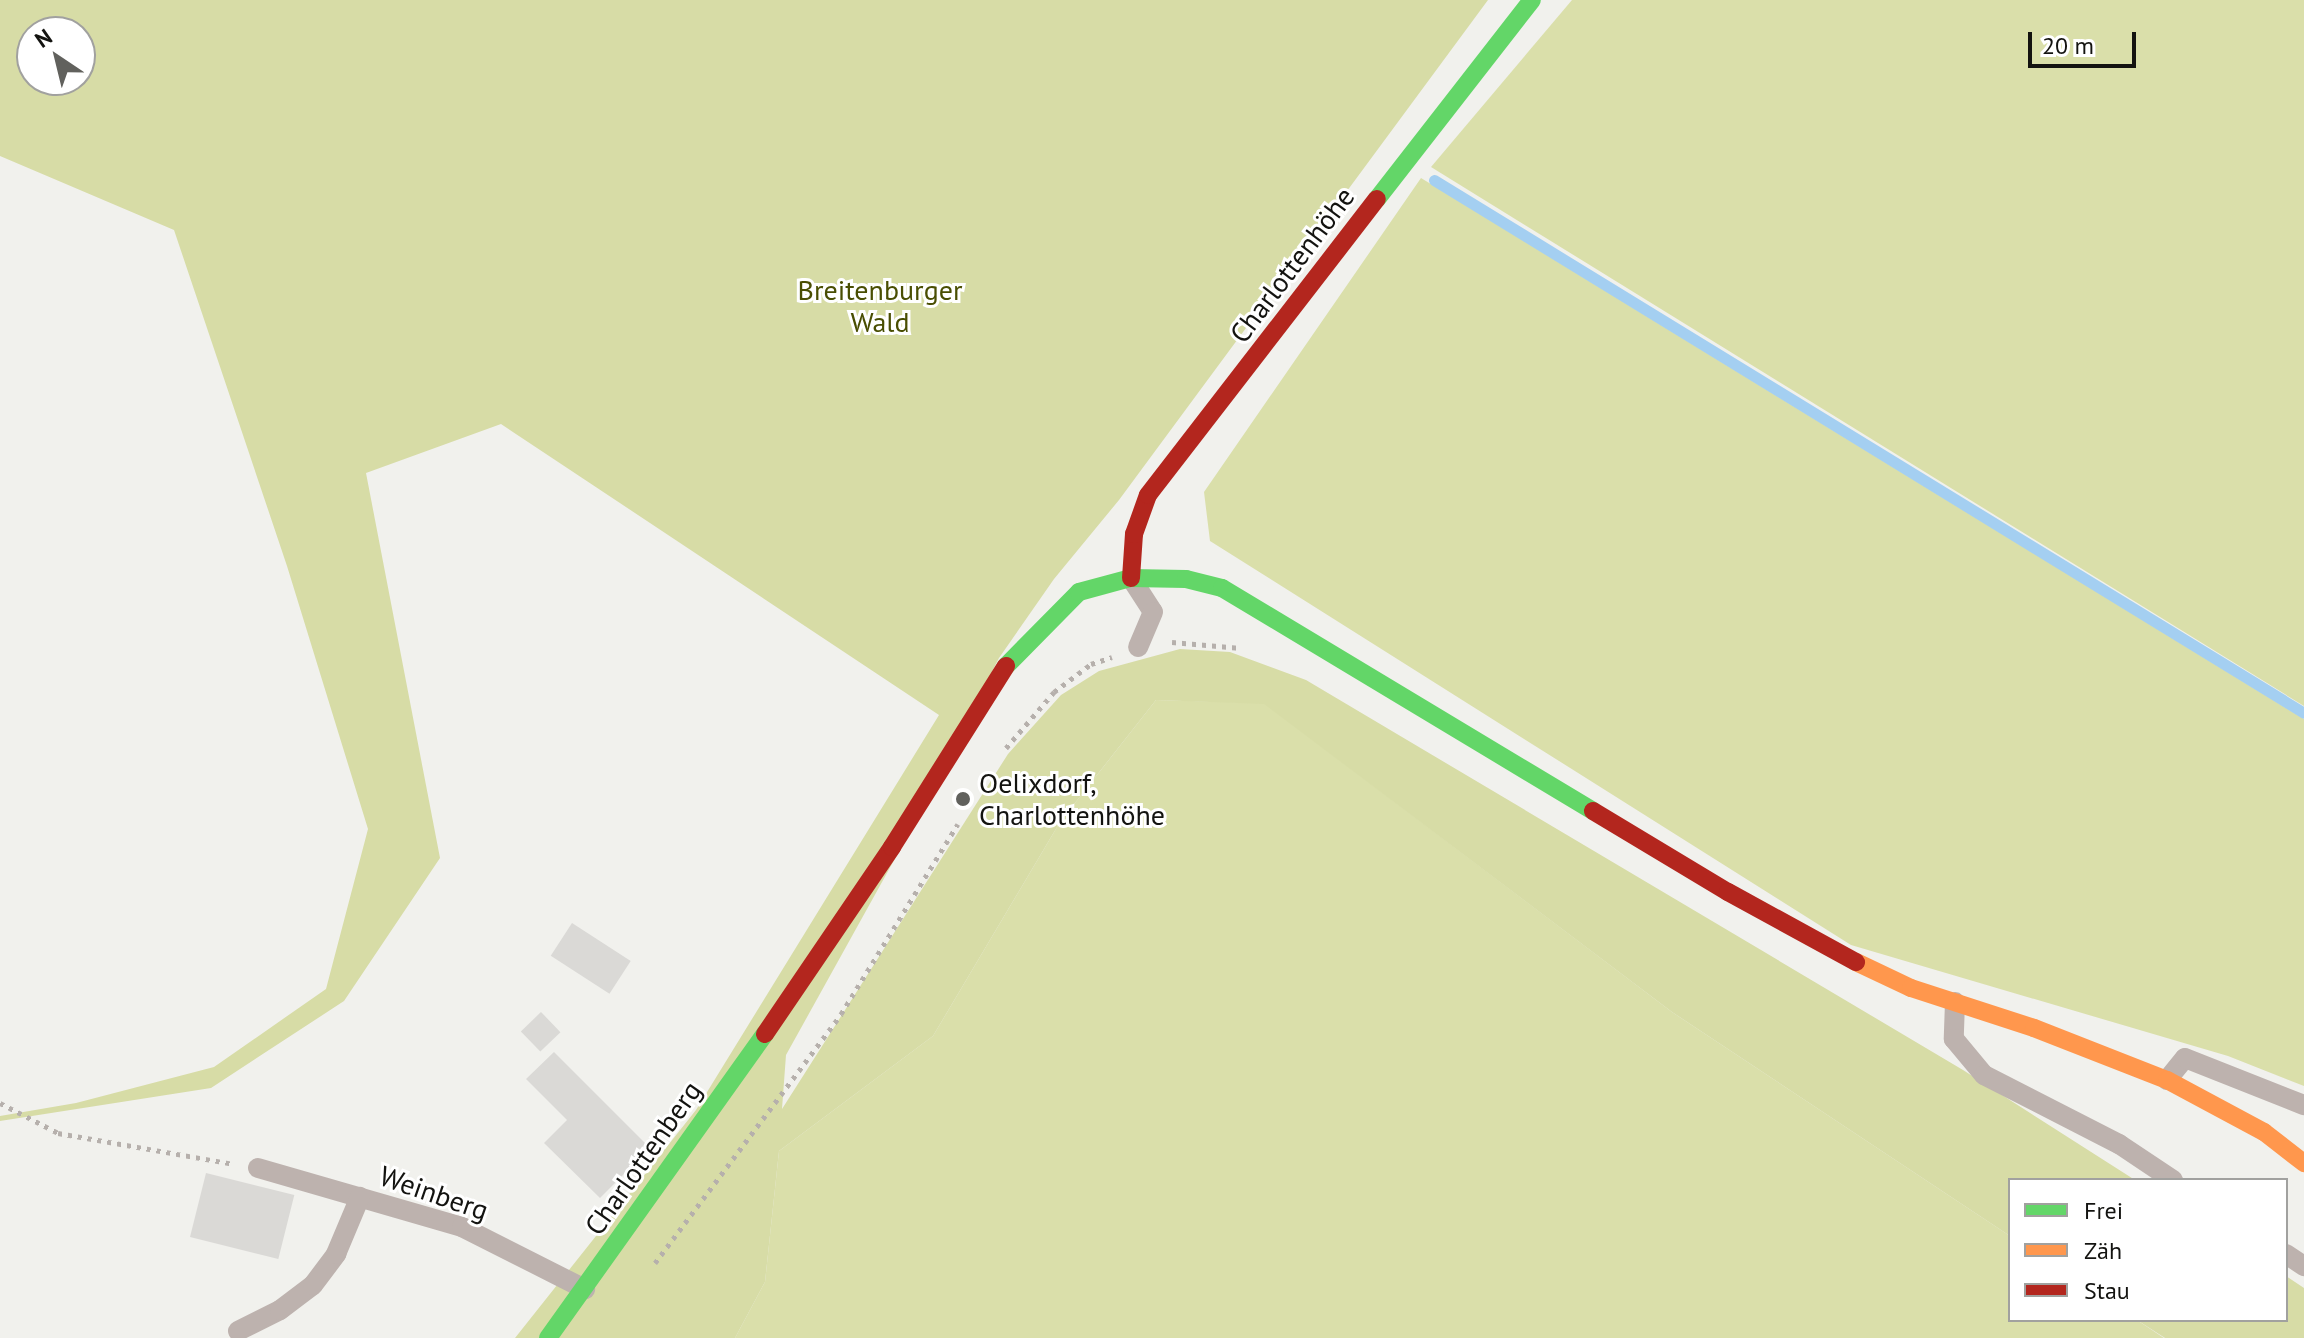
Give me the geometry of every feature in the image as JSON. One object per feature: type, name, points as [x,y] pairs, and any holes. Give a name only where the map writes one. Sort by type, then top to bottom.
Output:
[{"type":"main road","name":"Charlottenhöhe","points":[[1131,578],[1134,534],[1148,495],[1532,0]]},
{"type":"main road","name":"Charlottenberg","points":[[548,1338],[782,1010],[892,847],[1008,663],[1079,592],[1131,578],[1186,579],[1222,588],[1728,892],[1874,972],[2034,1028],[2167,1080],[2264,1132],[2304,1163]]},
{"type":"lane","points":[[1131,578],[1153,612],[1138,647]]},
{"type":"lane","points":[[1955,1002],[1954,1039],[1984,1075],[2119,1144],[2170,1178]]},
{"type":"lane","points":[[2167,1080],[2185,1058],[2304,1105]]},
{"type":"lane","name":"Weinberg","points":[[258,1168],[462,1227],[585,1289]]},
{"type":"lane","points":[[238,1331],[280,1310],[313,1285],[336,1254],[360,1197]]},
{"type":"path","points":[[1004,750],[1067,683],[1091,664],[1138,647]]},
{"type":"path","points":[[651,1268],[841,1014],[963,816]]},
{"type":"path","points":[[0,1103],[58,1133],[258,1168]]},
{"type":"green space","name":"Breitenburger Wald","points":[[0,0],[1488,0],[1119,500],[1054,579],[999,658],[907,837],[786,1055],[782,1109],[1008,754],[1061,695],[1099,671],[1180,649],[1230,652],[1306,680],[1963,1070],[2132,1178],[2008,1178],[2008,1235],[1672,1012],[1264,704],[1156,700],[1060,822],[933,1036],[779,1151],[765,1282],[735,1338],[515,1338],[696,1110],[939,715],[501,424],[366,473],[440,858],[344,1001],[211,1088],[0,1121],[0,1116],[76,1103],[214,1067],[326,989],[368,829],[287,566],[174,230],[0,156]]},
{"type":"green space","points":[[1572,0],[2304,0],[2304,706],[1431,167]]},
{"type":"green space","points":[[1421,178],[2304,719],[2304,1086],[2228,1056],[1851,945],[1210,541],[1204,492]]},
{"type":"green space","points":[[1156,700],[1264,703],[1672,1012],[2008,1235],[2008,1322],[2140,1322],[2164,1338],[735,1338],[765,1282],[779,1151],[933,1036],[1060,822]]},
{"type":"green space","points":[[2288,1277],[2304,1288],[2304,1338],[2165,1338],[2140,1322],[2288,1322]]},
{"type":"building","points":[[572,923],[631,961],[609,994],[551,956]]},
{"type":"building","points":[[541,1012],[560,1032],[540,1052],[521,1031]]},
{"type":"building","points":[[554,1052],[650,1148],[600,1198],[544,1143],[567,1120],[526,1079]]},
{"type":"building","points":[[206,1173],[294,1195],[278,1259],[190,1237]]},
{"type":"waterway","points":[[1434,180],[2304,713]]},
{"type":"traffic: fast","points":[[1377,199],[1532,0]]},
{"type":"traffic: fast","points":[[1006,666],[1079,592],[1131,578],[1186,579],[1222,588],[1593,811]]},
{"type":"traffic: fast","points":[[548,1338],[765,1034]]},
{"type":"traffic: slow","points":[[1856,962],[1911,988],[2034,1028],[2167,1080],[2264,1132],[2304,1163]]},
{"type":"traffic: jam","points":[[1131,578],[1134,534],[1148,495],[1377,199]]},
{"type":"traffic: jam","points":[[765,1034],[892,847],[1006,666]]},
{"type":"traffic: jam","points":[[1593,811],[1728,892],[1856,962]]},
{"type":"place","name":"Oelixdorf, Charlottenhöhe","points":[[963,799]]}]
